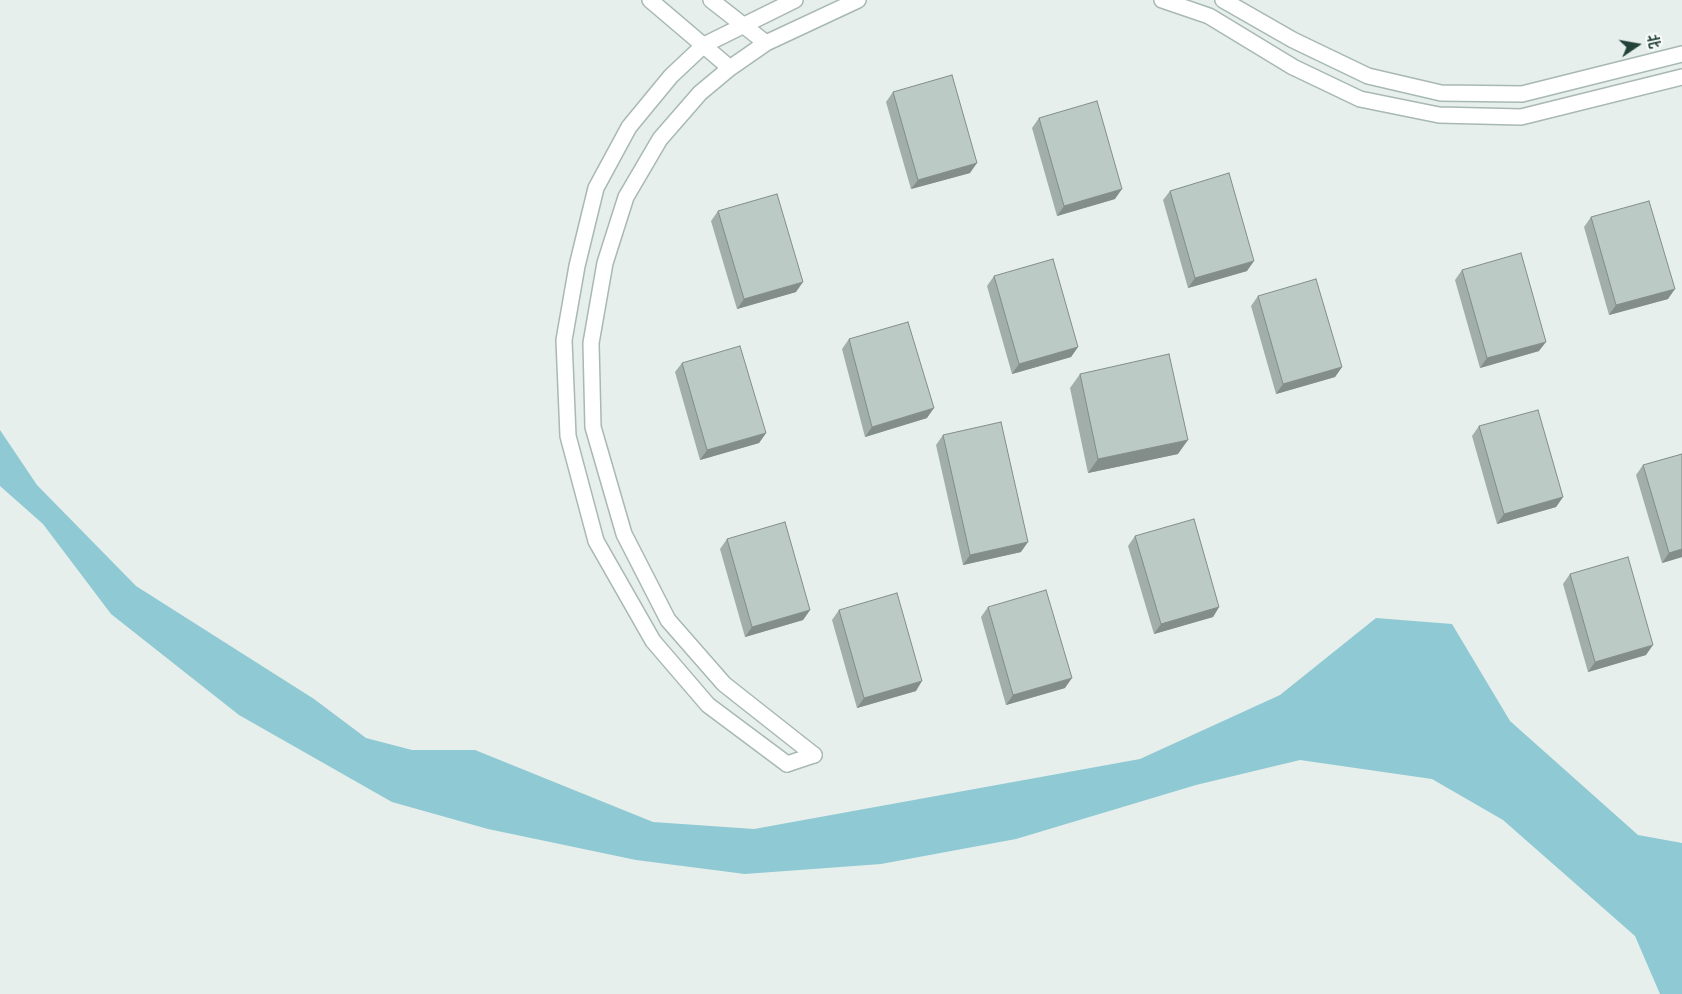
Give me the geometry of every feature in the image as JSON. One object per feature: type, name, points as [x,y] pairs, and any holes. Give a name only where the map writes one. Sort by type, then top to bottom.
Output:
[{"type":"street","points":[[650,0],[730,68]]},
{"type":"street","points":[[711,0],[766,43]]},
{"type":"street","points":[[795,0],[704,45],[671,76],[629,127],[596,188],[577,266],[564,340],[568,436],[596,541],[653,641],[708,705],[787,764],[814,755],[724,684],[668,620],[624,534],[593,426],[591,343],[605,263],[626,197],[660,139],[700,93],[730,68],[766,43],[858,0]]},
{"type":"street","points":[[1162,0],[1209,16],[1293,66],[1360,100],[1439,115],[1521,117],[1682,77]]},
{"type":"street","points":[[1223,0],[1293,40],[1368,76],[1441,93],[1522,94],[1682,54]]},
{"type":"water","points":[[0,430],[37,485],[136,586],[314,699],[366,738],[412,750],[475,750],[653,822],[754,829],[1140,759],[1280,695],[1376,618],[1452,624],[1510,721],[1638,835],[1682,843],[1682,994],[1660,994],[1635,936],[1503,820],[1432,779],[1300,760],[1196,785],[1016,839],[881,864],[745,874],[636,860],[488,829],[392,802],[239,715],[111,614],[43,524],[0,486]]},
{"type":"building","points":[[952,75],[977,163],[918,180],[893,92]]},
{"type":"building","points":[[1097,101],[1122,189],[1064,206],[1039,118]]},
{"type":"building","points":[[1229,173],[1254,261],[1195,278],[1170,191]]},
{"type":"building","points":[[777,194],[803,282],[744,299],[718,211]]},
{"type":"building","points":[[1649,201],[1675,289],[1616,305],[1591,217]]},
{"type":"building","points":[[1521,253],[1546,342],[1487,358],[1462,270]]},
{"type":"building","points":[[1053,259],[1078,347],[1019,364],[994,276]]},
{"type":"building","points":[[1316,279],[1342,367],[1283,384],[1258,296]]},
{"type":"building","points":[[908,322],[934,408],[872,427],[849,339]]},
{"type":"building","points":[[740,346],[766,433],[707,450],[682,363]]},
{"type":"building","points":[[1169,354],[1188,440],[1098,459],[1080,374]]},
{"type":"building","points":[[1538,410],[1563,497],[1504,514],[1479,426]]},
{"type":"building","points":[[1001,422],[1028,542],[970,555],[943,435]]},
{"type":"building","points":[[1682,454],[1682,549],[1669,553],[1643,465]]},
{"type":"building","points":[[1194,519],[1219,607],[1161,624],[1135,536]]},
{"type":"building","points":[[785,522],[810,610],[752,627],[727,539]]},
{"type":"building","points":[[1628,557],[1653,645],[1595,662],[1570,574]]},
{"type":"building","points":[[1046,590],[1072,678],[1013,695],[988,607]]},
{"type":"building","points":[[897,593],[922,681],[864,698],[839,610]]}]
